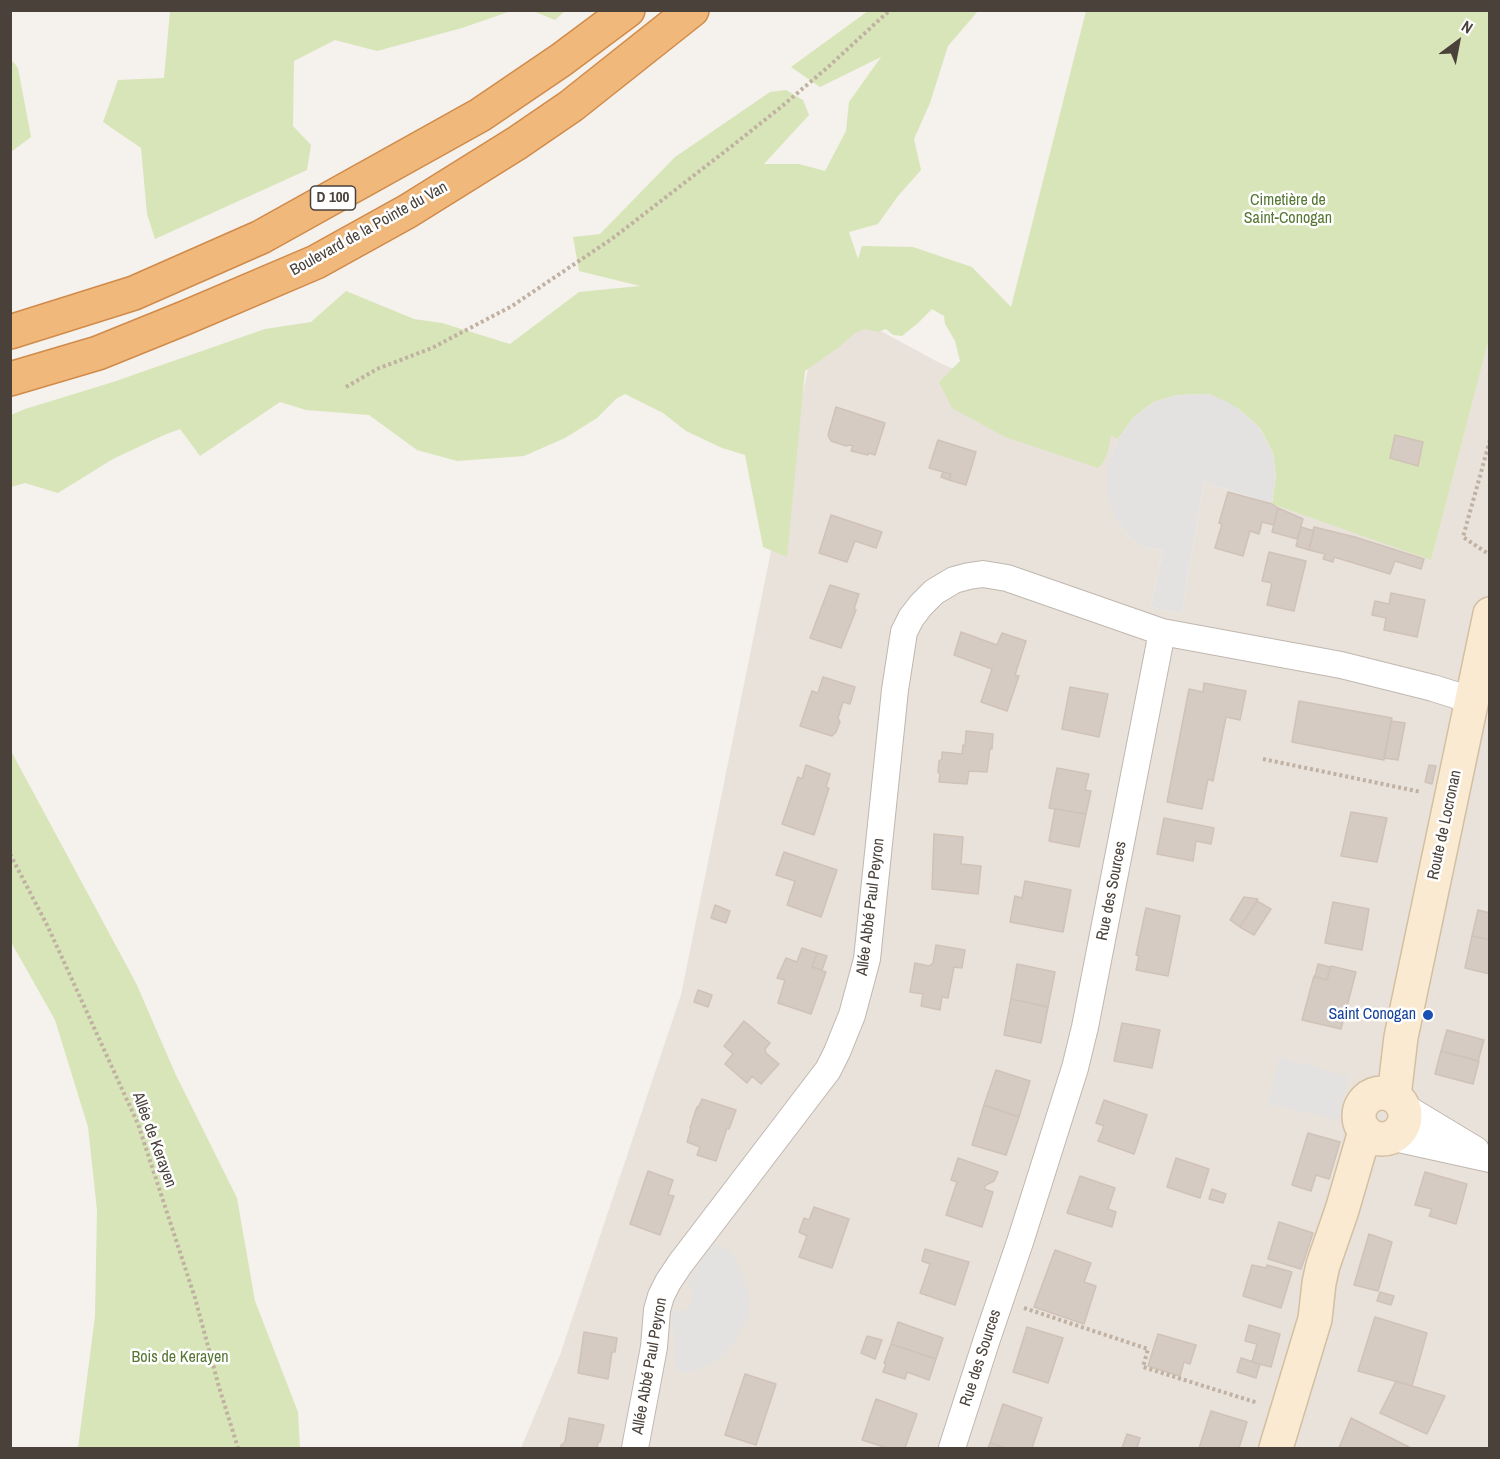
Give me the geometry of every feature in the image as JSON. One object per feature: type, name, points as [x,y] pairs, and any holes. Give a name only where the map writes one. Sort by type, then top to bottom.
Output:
[{"type":"highway","name":"D 100","points":[[10,332],[134,293],[261,237],[480,115],[561,60],[627,10]]},
{"type":"highway","name":"Boulevard de la Pointe du Van","points":[[10,379],[98,353],[316,262],[408,212],[553,118],[692,10]]},
{"type":"main road","name":"Route de Locronan","points":[[1379,1135],[1359,1120],[1360,1108],[1367,1097],[1390,1099],[1490,614]]},
{"type":"main road","points":[[1276,1449],[1315,1319],[1323,1265],[1342,1210],[1379,1135]]},
{"type":"street","name":"Allée Abbé Paul Peyron","points":[[635,1449],[654,1347],[657,1310],[668,1282],[828,1070],[852,1015],[867,959],[895,690],[904,632],[911,618],[921,605],[943,585],[954,580],[984,574],[1007,578],[1162,632]]},
{"type":"street","points":[[1162,632],[1341,664],[1471,700]]},
{"type":"street","name":"Rue des Sources","points":[[952,1449],[1075,1068],[1162,632]]},
{"type":"street","points":[[1390,1099],[1490,1158]]},
{"type":"street","points":[[1379,1135],[1490,1158]]},
{"type":"path","points":[[346,387],[377,369],[432,348],[512,306],[613,238],[781,107],[890,10]]},
{"type":"path","points":[[1490,440],[1463,537],[1490,555]]},
{"type":"path","points":[[1263,759],[1427,793]]},
{"type":"path","name":"Allée de Kerayen","points":[[10,854],[48,927],[138,1124],[195,1298],[238,1449]]},
{"type":"path","points":[[1000,1301],[1148,1349],[1143,1367],[1287,1412]]},
{"type":"shaded area","points":[[821,304],[853,316],[938,362],[1118,439],[1110,458],[1116,519],[1128,536],[1143,547],[1163,550],[1151,607],[1181,614],[1204,482],[1431,559],[1489,339],[1489,1448],[521,1448],[560,1355],[681,995]]},
{"type":"shaded area","points":[[1209,394],[1240,410],[1259,427],[1273,453],[1276,476],[1272,504],[1204,482],[1181,614],[1151,607],[1163,550],[1143,547],[1128,536],[1116,519],[1110,505],[1107,474],[1110,458],[1118,439],[1136,415],[1154,402],[1177,395]]},
{"type":"shaded area","points":[[1279,1057],[1348,1076],[1339,1120],[1268,1104]]},
{"type":"shaded area","points":[[714,1243],[731,1252],[739,1265],[747,1289],[748,1316],[741,1331],[725,1353],[697,1371],[676,1372],[672,1310],[683,1311],[692,1304],[693,1290],[688,1283]]},
{"type":"green space","points":[[170,10],[511,11],[462,28],[377,51],[335,40],[294,61],[293,126],[311,145],[307,170],[155,239],[147,214],[141,148],[103,122],[118,80],[164,78]]},
{"type":"green space","points":[[533,11],[565,11],[555,20]]},
{"type":"green space","name":"Cimetière de Saint-Conogan","points":[[868,11],[978,11],[948,46],[930,103],[914,139],[921,170],[878,224],[849,232],[858,259],[862,246],[913,247],[972,267],[1011,307],[1086,11],[1489,11],[1489,339],[1431,560],[1272,504],[1276,476],[1273,453],[1260,428],[1240,410],[1209,394],[1177,395],[1154,402],[1136,415],[1118,439],[1111,436],[1108,451],[1098,468],[1005,437],[952,408],[939,382],[960,361],[955,341],[945,324],[944,316],[932,309],[902,336],[893,335],[886,329],[878,332],[865,329],[855,333],[805,371],[787,557],[763,547],[745,455],[722,448],[686,431],[663,413],[625,394],[616,399],[597,418],[565,438],[524,456],[457,461],[417,450],[369,415],[306,410],[280,402],[200,456],[180,429],[113,459],[58,493],[25,483],[11,487],[11,415],[265,329],[311,322],[346,291],[414,319],[442,323],[510,344],[579,292],[640,286],[579,271],[573,237],[600,234],[675,157],[770,92],[786,90],[803,100],[809,115],[764,164],[799,164],[825,171],[846,131],[849,102],[881,57],[820,87],[791,67]]},
{"type":"green space","points":[[10,58],[18,68],[31,137],[11,152]]},
{"type":"green space","name":"Bois de Kerayen","points":[[11,751],[136,983],[175,1073],[237,1198],[255,1301],[298,1412],[300,1448],[78,1448],[95,1316],[97,1210],[88,1127],[55,1020],[11,942]]},
{"type":"building","points":[[836,407],[885,423],[875,455],[851,451],[853,446],[831,441],[828,435]]},
{"type":"building","points":[[1395,435],[1423,442],[1418,466],[1390,458]]},
{"type":"building","points":[[938,440],[976,452],[966,485],[949,480],[951,474],[929,468]]},
{"type":"building","points":[[943,472],[951,474],[949,480],[941,477]]},
{"type":"building","points":[[1228,492],[1272,504],[1278,508],[1274,525],[1262,522],[1259,534],[1250,531],[1243,556],[1215,548]]},
{"type":"building","points":[[1278,508],[1303,519],[1297,539],[1272,532]]},
{"type":"building","points":[[831,515],[882,532],[876,548],[855,541],[847,562],[819,553]]},
{"type":"building","points":[[1301,527],[1314,531],[1309,550],[1296,546]]},
{"type":"building","points":[[1314,527],[1355,537],[1424,559],[1421,569],[1395,561],[1390,574],[1334,557],[1333,562],[1323,559],[1325,554],[1309,550]]},
{"type":"building","points":[[1269,552],[1306,561],[1294,611],[1267,605],[1272,583],[1262,581]]},
{"type":"building","points":[[830,585],[859,594],[854,609],[856,610],[841,648],[810,638]]},
{"type":"building","points":[[1391,593],[1425,600],[1417,637],[1384,630],[1386,618],[1372,615],[1375,601],[1389,604]]},
{"type":"building","points":[[961,632],[997,645],[1002,633],[1026,641],[1015,675],[1019,676],[1007,711],[981,702],[992,669],[954,655]]},
{"type":"building","points":[[823,677],[855,687],[850,704],[843,702],[838,718],[840,722],[832,736],[800,726],[812,691],[818,693]]},
{"type":"building","points":[[1204,683],[1246,691],[1240,720],[1226,717],[1213,781],[1208,779],[1202,809],[1167,802],[1189,689],[1203,692]]},
{"type":"building","points":[[1070,687],[1108,694],[1099,737],[1062,729]]},
{"type":"building","points":[[1299,701],[1392,718],[1384,760],[1292,742]]},
{"type":"building","points":[[1391,721],[1405,723],[1398,760],[1384,758]]},
{"type":"building","points":[[966,731],[993,734],[987,772],[969,771],[967,784],[939,782],[939,761],[942,759],[942,752],[962,754]]},
{"type":"building","points":[[806,765],[830,774],[826,787],[829,788],[814,835],[782,824],[798,777],[802,779]]},
{"type":"building","points":[[1429,765],[1436,766],[1432,784],[1425,782]]},
{"type":"building","points":[[1057,768],[1089,774],[1085,790],[1091,791],[1086,814],[1049,808]]},
{"type":"building","points":[[1055,809],[1086,814],[1079,847],[1049,841]]},
{"type":"building","points":[[1351,812],[1387,818],[1377,862],[1341,856]]},
{"type":"building","points":[[1164,818],[1214,828],[1211,844],[1196,841],[1193,861],[1157,854]]},
{"type":"building","points":[[934,834],[963,837],[961,864],[981,866],[978,894],[932,889]]},
{"type":"building","points":[[784,852],[837,870],[821,917],[787,905],[795,881],[776,875]]},
{"type":"building","points":[[1025,881],[1071,890],[1063,932],[1010,922],[1015,896],[1022,898]]},
{"type":"building","points":[[1244,897],[1258,899],[1240,927],[1230,920]]},
{"type":"building","points":[[1257,901],[1271,909],[1254,935],[1240,927]]},
{"type":"building","points":[[1333,902],[1369,909],[1362,950],[1325,943]]},
{"type":"building","points":[[715,905],[730,911],[726,923],[711,918]]},
{"type":"building","points":[[1146,908],[1180,916],[1168,976],[1136,970],[1139,956],[1136,955]]},
{"type":"building","points":[[1478,910],[1490,913],[1490,940],[1472,936]]},
{"type":"building","points":[[1472,936],[1490,940],[1490,974],[1465,968]]},
{"type":"building","points":[[936,945],[965,950],[962,968],[954,967],[948,998],[942,997],[940,1010],[921,1006],[923,994],[910,992],[915,963],[929,966],[933,963]]},
{"type":"building","points":[[802,948],[817,953],[812,967],[826,972],[811,1014],[778,1003],[785,980],[777,978],[786,958],[797,962]]},
{"type":"building","points":[[817,953],[827,956],[822,970],[812,967]]},
{"type":"building","points":[[1017,964],[1055,972],[1048,1007],[1011,999]]},
{"type":"building","points":[[1318,964],[1330,967],[1327,980],[1315,977]]},
{"type":"building","points":[[1331,966],[1356,972],[1341,1029],[1302,1020],[1314,976],[1327,980]]},
{"type":"building","points":[[698,990],[712,995],[708,1007],[694,1002]]},
{"type":"building","points":[[1011,999],[1048,1007],[1041,1043],[1004,1035]]},
{"type":"building","points":[[744,1021],[770,1043],[765,1049],[766,1053],[779,1064],[761,1084],[752,1076],[747,1083],[725,1064],[733,1054],[724,1046]]},
{"type":"building","points":[[1122,1023],[1160,1030],[1152,1068],[1114,1061]]},
{"type":"building","points":[[1447,1030],[1484,1040],[1478,1061],[1441,1051]]},
{"type":"building","points":[[1441,1051],[1479,1061],[1473,1084],[1435,1074]]},
{"type":"building","points":[[996,1070],[1030,1081],[1019,1117],[984,1105]]},
{"type":"building","points":[[702,1099],[736,1110],[729,1129],[727,1128],[716,1161],[697,1155],[700,1147],[687,1142],[697,1107]]},
{"type":"building","points":[[1104,1100],[1147,1115],[1134,1154],[1098,1141],[1104,1126],[1096,1123]]},
{"type":"building","points":[[984,1105],[1019,1117],[1006,1155],[972,1145]]},
{"type":"building","points":[[1308,1133],[1340,1142],[1329,1179],[1316,1175],[1311,1191],[1292,1185]]},
{"type":"building","points":[[958,1158],[998,1172],[994,1181],[986,1185],[984,1189],[993,1192],[982,1227],[946,1215],[957,1182],[951,1180]]},
{"type":"building","points":[[1176,1158],[1209,1169],[1200,1198],[1167,1187]]},
{"type":"building","points":[[648,1171],[673,1180],[668,1195],[674,1196],[660,1235],[630,1224]]},
{"type":"building","points":[[1425,1172],[1467,1184],[1456,1224],[1429,1216],[1432,1209],[1415,1205]]},
{"type":"building","points":[[1080,1176],[1115,1188],[1108,1209],[1116,1212],[1112,1227],[1067,1213]]},
{"type":"building","points":[[1212,1189],[1226,1194],[1223,1203],[1209,1199]]},
{"type":"building","points":[[814,1207],[849,1219],[832,1268],[799,1257],[807,1236],[799,1232],[804,1218],[809,1220]]},
{"type":"building","points":[[1279,1222],[1313,1233],[1301,1269],[1268,1259]]},
{"type":"building","points":[[1369,1234],[1392,1242],[1378,1291],[1354,1285]]},
{"type":"building","points":[[925,1249],[969,1262],[955,1305],[920,1293],[930,1264],[922,1261]]},
{"type":"building","points":[[1055,1250],[1091,1263],[1084,1282],[1096,1286],[1084,1324],[1034,1307]]},
{"type":"building","points":[[1252,1265],[1266,1268],[1267,1265],[1292,1272],[1281,1308],[1243,1296]]},
{"type":"building","points":[[1380,1292],[1394,1296],[1391,1305],[1377,1301]]},
{"type":"building","points":[[1375,1317],[1427,1333],[1412,1386],[1358,1371]]},
{"type":"building","points":[[898,1322],[943,1338],[936,1359],[891,1344]]},
{"type":"building","points":[[1249,1325],[1280,1334],[1271,1367],[1252,1362],[1257,1344],[1245,1341]]},
{"type":"building","points":[[1027,1327],[1063,1338],[1048,1383],[1013,1372]]},
{"type":"building","points":[[584,1332],[617,1338],[615,1352],[612,1352],[608,1379],[578,1373]]},
{"type":"building","points":[[1158,1334],[1196,1345],[1190,1364],[1184,1362],[1180,1376],[1148,1366]]},
{"type":"building","points":[[867,1336],[882,1340],[875,1359],[861,1353]]},
{"type":"building","points":[[891,1344],[936,1359],[929,1380],[907,1372],[905,1379],[883,1372]]},
{"type":"building","points":[[1241,1358],[1260,1364],[1256,1378],[1237,1372]]},
{"type":"building","points":[[745,1374],[776,1384],[756,1445],[725,1435]]},
{"type":"building","points":[[1396,1381],[1445,1396],[1427,1434],[1380,1413]]},
{"type":"building","points":[[876,1399],[917,1414],[905,1448],[887,1448],[862,1440]]},
{"type":"building","points":[[1003,1404],[1042,1418],[1032,1448],[1006,1448],[990,1443]]},
{"type":"building","points":[[1211,1411],[1247,1422],[1239,1448],[1199,1448]]},
{"type":"building","points":[[569,1418],[604,1425],[597,1448],[561,1448],[565,1442]]},
{"type":"building","points":[[1351,1418],[1411,1448],[1339,1448]]},
{"type":"building","points":[[1127,1434],[1140,1438],[1137,1448],[1122,1448]]},
{"type":"building","points":[[990,1443],[1006,1448],[988,1448]]},
{"type":"place","name":"Saint Conogan","points":[[1428,1015]]}]
